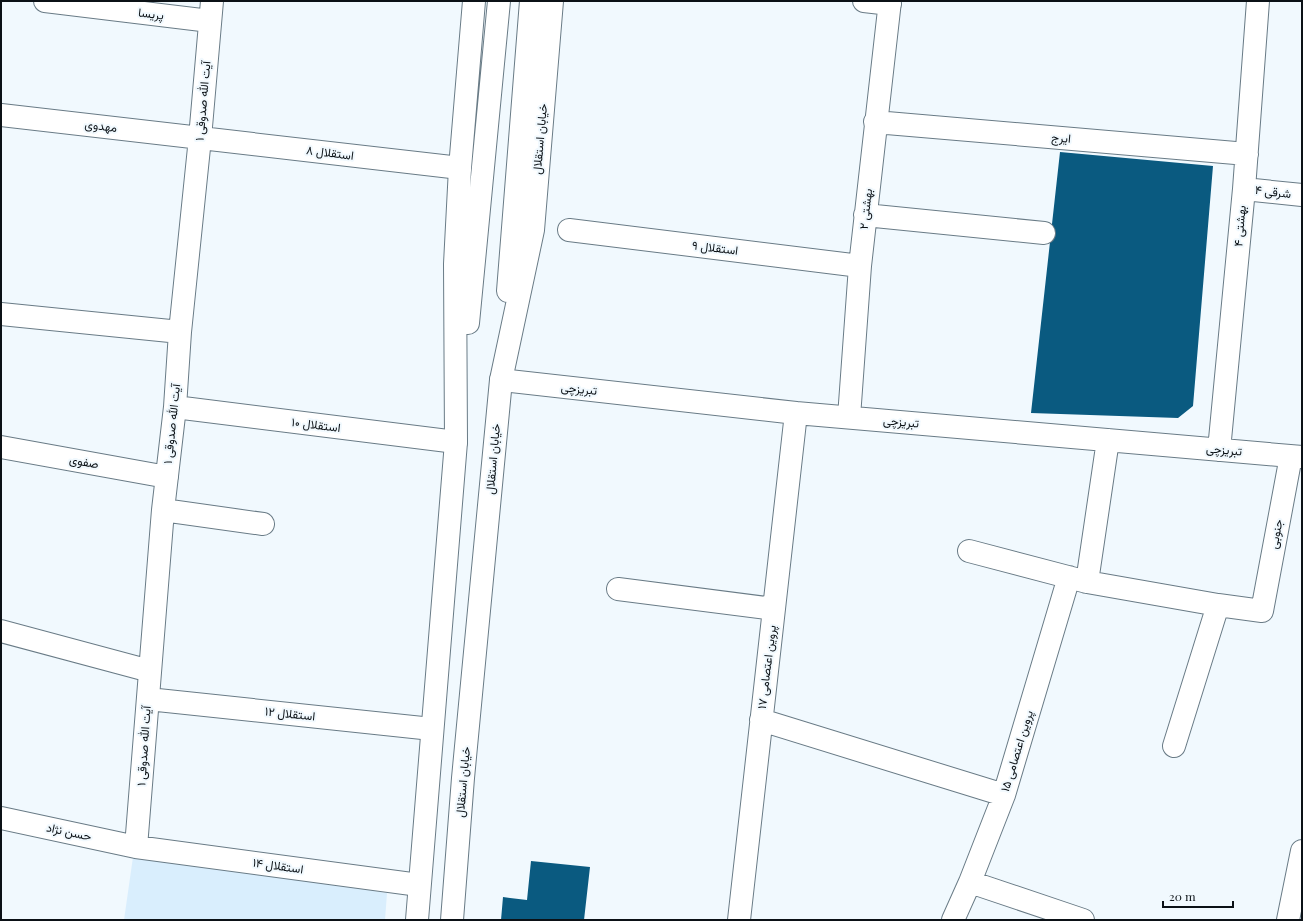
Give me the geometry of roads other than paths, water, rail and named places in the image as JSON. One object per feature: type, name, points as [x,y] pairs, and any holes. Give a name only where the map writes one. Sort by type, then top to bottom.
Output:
[{"type":"street","name":"پریسا","points":[[44,1],[211,11]]},
{"type":"street","points":[[456,442],[455,264],[460,168],[474,1]]},
{"type":"street","points":[[417,920],[456,442],[499,1]]},
{"type":"street","points":[[501,380],[531,1]]},
{"type":"street","name":"خیابان استقلال","points":[[452,920],[464,770],[501,380],[533,230],[552,1]]},
{"type":"street","points":[[864,1],[890,2]]},
{"type":"street","name":"بهشتی ۴","points":[[1219,450],[1244,189],[1258,1]]},
{"type":"street","name":"بهشتی ۲","points":[[849,417],[865,215],[890,2]]},
{"type":"street","name":"آیت الله صدوقی ۱","points":[[136,847],[163,510],[175,407],[180,332],[200,138],[211,11]]},
{"type":"street","name":"مهدوی","points":[[1,114],[200,138]]},
{"type":"street","name":"ایرج","points":[[875,122],[1246,154]]},
{"type":"street","name":"استقلال ۸","points":[[200,138],[460,168]]},
{"type":"street","name":"شرقی ۴","points":[[1244,189],[1302,195]]},
{"type":"street","points":[[865,215],[1044,233]]},
{"type":"street","name":"استقلال ۹","points":[[569,230],[860,266]]},
{"type":"street","points":[[1,314],[180,332]]},
{"type":"street","name":"تبریزچی","points":[[501,380],[796,413],[1296,457]]},
{"type":"street","name":"استقلال ۱۰","points":[[175,407],[456,442]]},
{"type":"street","name":"پروین اعتصامی ۱۷","points":[[739,920],[796,413]]},
{"type":"street","points":[[1078,580],[1108,440]]},
{"type":"street","name":"صفوی","points":[[1,447],[167,477]]},
{"type":"street","name":"جنوبی","points":[[1218,605],[1262,611],[1296,457]]},
{"type":"street","points":[[163,510],[263,524]]},
{"type":"street","points":[[969,551],[1078,580],[1218,605],[1174,746]]},
{"type":"street","name":"پروین اعتصامی ۱۵","points":[[953,920],[970,882],[1004,795],[1078,580]]},
{"type":"street","points":[[618,589],[774,609]]},
{"type":"street","points":[[1,630],[150,671]]},
{"type":"street","name":"استقلال ۱۲","points":[[148,699],[432,729]]},
{"type":"street","points":[[761,720],[1004,795]]},
{"type":"street","name":"حسن نژاد","points":[[1,818],[136,847]]},
{"type":"street","name":"استقلال ۱۴","points":[[136,847],[419,885]]},
{"type":"street","points":[[1288,920],[1302,851]]},
{"type":"street","points":[[970,882],[1083,920]]}]
